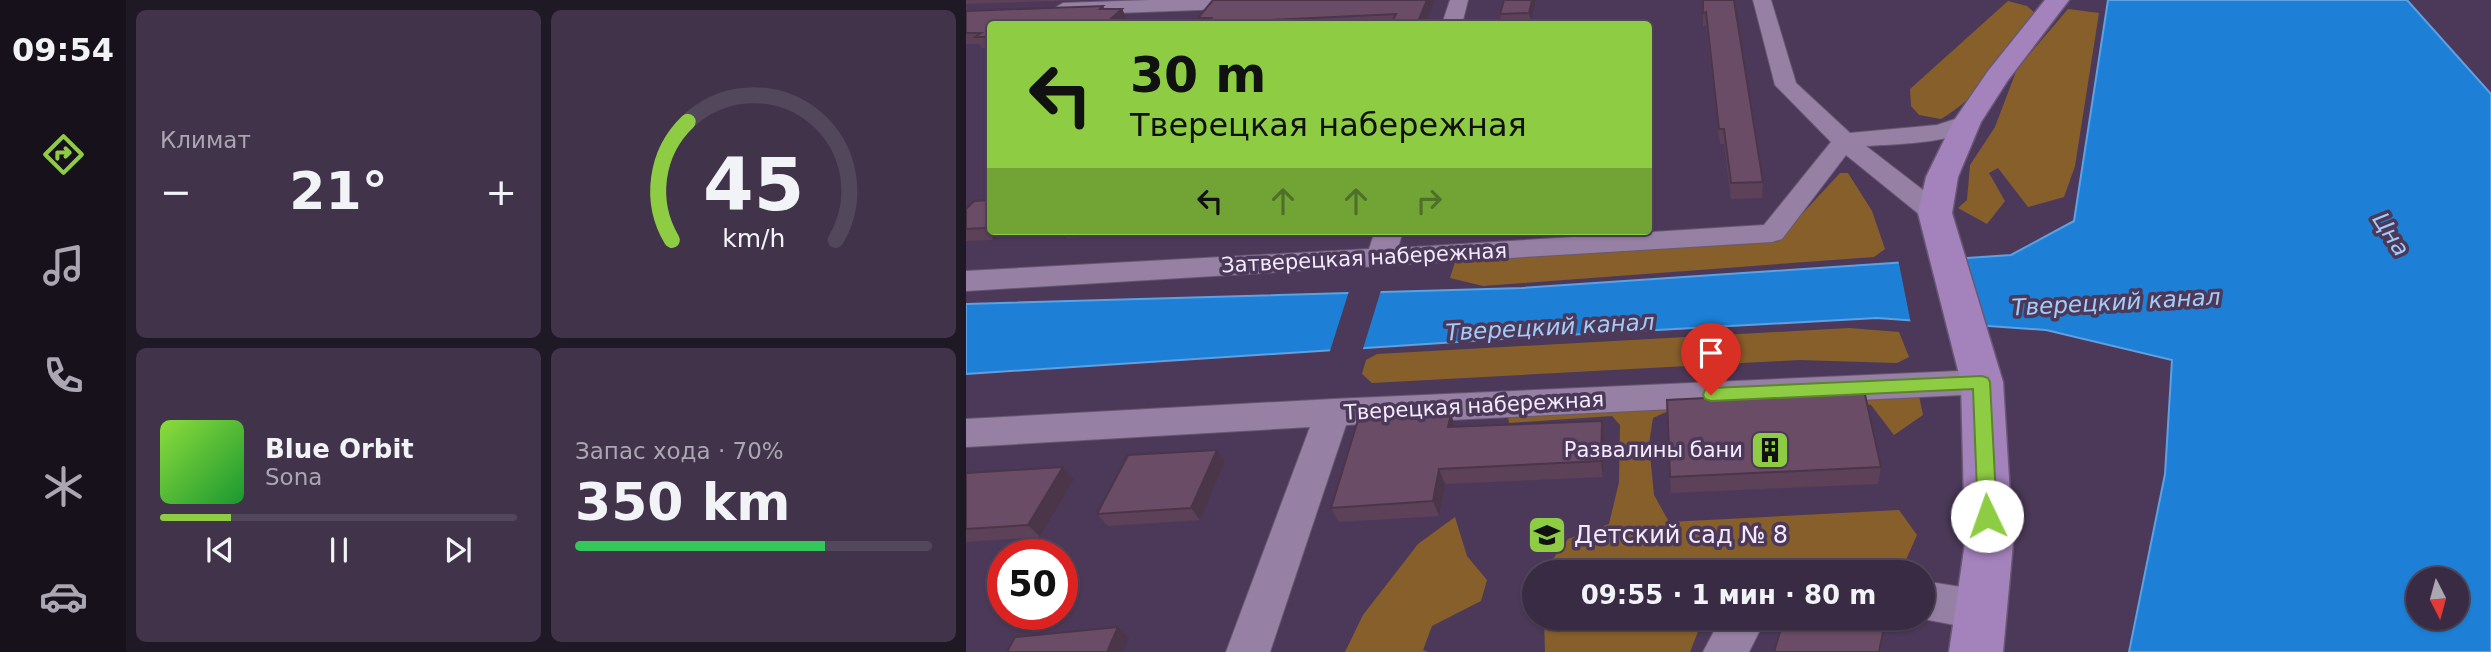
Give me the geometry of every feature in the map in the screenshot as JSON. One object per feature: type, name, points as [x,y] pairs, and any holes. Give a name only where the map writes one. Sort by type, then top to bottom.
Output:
[{"type":"main road","points":[[1978,631],[1989,543],[1982,382],[1935,213],[1942,177],[1966,122],[2057,0]]},
{"type":"street","points":[[1048,10],[1306,0]]},
{"type":"street","points":[[1453,21],[1459,0]]},
{"type":"street","points":[[1762,0],[1786,85],[1844,141],[1935,213]]},
{"type":"street","points":[[1844,141],[1941,132],[1966,122]]},
{"type":"street","name":"Затверецкая набережная","points":[[966,281],[1772,233],[1844,141]]},
{"type":"street","points":[[1381,258],[1388,235]]},
{"type":"street","name":"Тверецкая набережная","points":[[966,433],[1333,412],[1982,382]]},
{"type":"street","points":[[1248,652],[1333,412]]},
{"type":"street","points":[[1935,607],[1978,631]]},
{"type":"street","points":[[1725,652],[1738,630]]},
{"type":"shaded area","points":[[2008,1],[2027,6],[2036,14],[1993,72],[1969,98],[1941,119],[1919,115],[1911,106],[1910,89]]},
{"type":"shaded area","points":[[2068,9],[2099,13],[2075,166],[2064,197],[2028,207],[1998,168],[1989,173],[2005,201],[1987,224],[1958,208],[1967,200],[1970,165],[1995,127],[2017,69]]},
{"type":"shaded area","points":[[1840,173],[1848,173],[1872,211],[1885,249],[1874,257],[1483,286],[1450,278],[1455,262],[1534,256],[1791,226]]},
{"type":"shaded area","points":[[1849,328],[1899,332],[1909,357],[1897,363],[1799,360],[1372,383],[1362,374],[1366,360],[1377,354]]},
{"type":"shaded area","points":[[1919,396],[1923,415],[1894,435],[1871,405],[1851,401],[1666,412],[1653,418],[1649,444],[1654,495],[1669,522],[1899,510],[1917,535],[1906,560],[1552,560],[1568,539],[1609,524],[1619,482],[1620,425],[1612,416],[1509,423],[1507,412]]},
{"type":"shaded area","points":[[1455,517],[1467,556],[1487,580],[1481,601],[1432,626],[1423,650],[1428,652],[1345,652],[1363,615],[1418,544]]},
{"type":"shaded area","points":[[1544,630],[1699,630],[1690,652],[1545,652]]},
{"type":"water","points":[[2108,0],[2407,0],[2491,94],[2491,652],[2129,652],[2165,474],[2172,360],[2046,330],[1877,318],[1548,336],[966,374],[966,304],[1522,288],[2011,255],[2074,221]]},
{"type":"pier","points":[[1952,255],[1968,326],[1911,324],[1898,259]]},
{"type":"pier","points":[[1382,287],[1362,352],[1329,354],[1350,288]]},
{"type":"building","points":[[1213,0],[1427,0],[1418,21],[1392,21],[1396,14],[1269,20],[1208,21],[1211,18],[1198,18]]},
{"type":"building","points":[[1504,0],[1532,0],[1529,13],[1500,14]]},
{"type":"building","points":[[1703,0],[1734,0],[1763,182],[1731,183],[1724,129],[1719,129]]},
{"type":"building","points":[[1103,6],[1100,9],[1122,9],[1108,21],[987,21],[987,37],[975,37],[981,33],[966,33],[966,11]]},
{"type":"building","points":[[987,200],[985,228],[966,229],[966,209],[974,201]]},
{"type":"building","name":"Развалины бани","points":[[1864,390],[1881,467],[1670,477],[1667,400]]},
{"type":"building","points":[[1451,414],[1448,427],[1602,421],[1601,461],[1439,469],[1433,501],[1331,508],[1358,420]]},
{"type":"building","points":[[1217,450],[1191,508],[1097,514],[1128,455]]},
{"type":"building","points":[[1063,467],[1028,525],[966,529],[966,473]]},
{"type":"building","points":[[1118,627],[1107,652],[1007,652],[1015,637]]},
{"type":"building","points":[[1780,630],[1883,630],[1879,652],[1774,652]]},
{"type":"place","name":"Развалины бани","points":[[1770,450]]},
{"type":"place","name":"Детский сад № 8","points":[[1547,535]]},
{"type":"route","points":[[1711,395],[1982,382],[1987,516]]},
{"type":"water label","name":"Цна","points":[[2391,234]]},
{"type":"water label","name":"Тверецкий канал","points":[[2116,302]]},
{"type":"water label","name":"Тверецкий канал","points":[[1550,327]]}]
